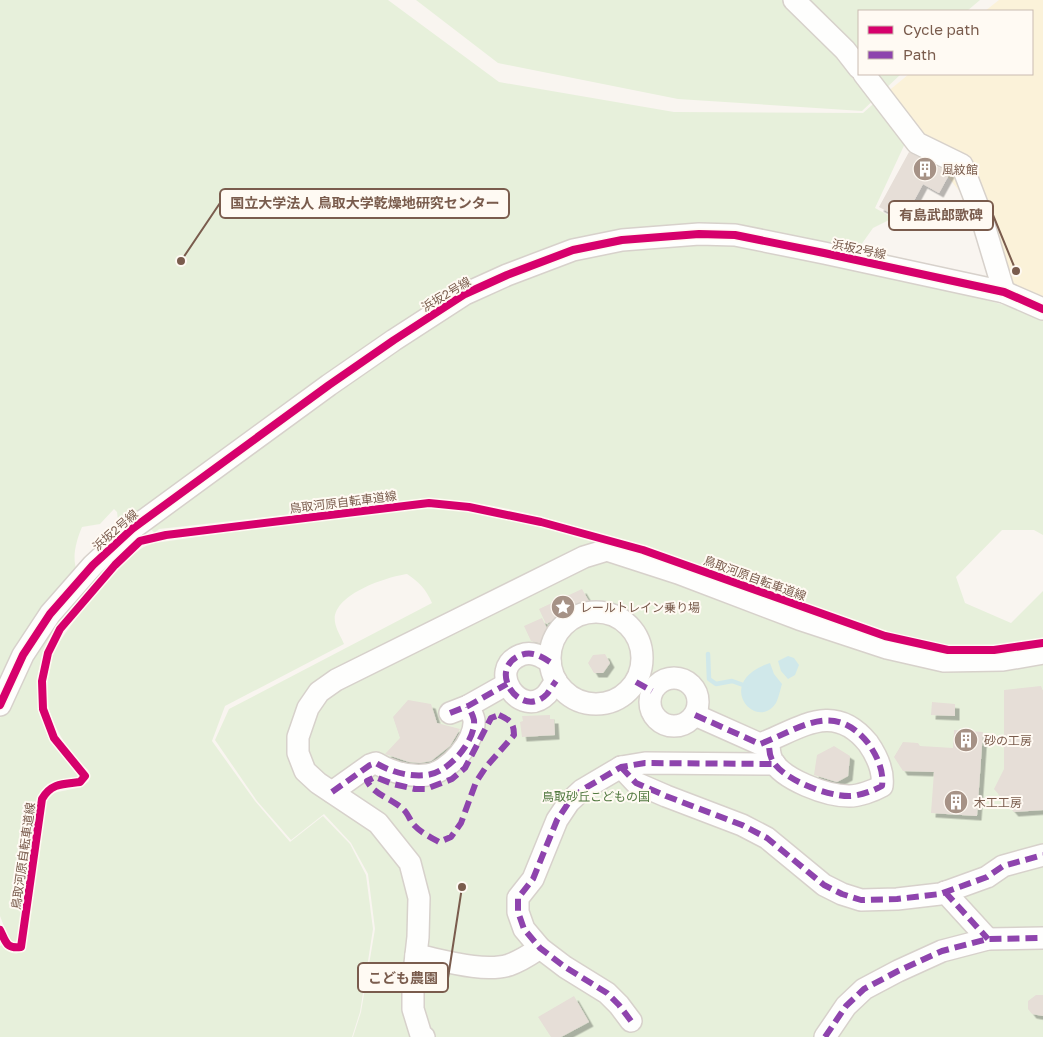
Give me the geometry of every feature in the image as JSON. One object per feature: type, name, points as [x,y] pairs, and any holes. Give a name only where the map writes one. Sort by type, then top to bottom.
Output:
[{"type":"street","points":[[794,0],[845,50],[858,67]]},
{"type":"street","points":[[865,75],[917,143],[962,165],[980,212],[1004,292]]},
{"type":"street","name":"浜坂2号線","points":[[0,705],[23,654],[50,614],[93,565],[132,529],[329,385],[394,340],[465,294],[507,275],[573,250],[622,240],[699,234],[735,235],[824,252],[1004,292],[1043,309]]},
{"type":"street","points":[[424,1037],[413,1009],[413,981],[419,898],[410,863],[378,823],[318,783],[305,771],[298,754],[298,738],[301,724],[308,708],[319,692],[336,680],[584,557],[607,550],[678,573],[799,619],[896,650],[944,661],[1003,660],[1043,653]]},
{"type":"street","points":[[553,671],[546,694],[532,701],[516,697],[507,684],[506,671],[509,665],[518,656],[531,653],[537,654],[553,671],[563,691],[572,698],[584,703],[595,705],[608,703],[619,699],[628,692],[644,687],[657,684],[671,677],[687,681],[697,693],[699,700],[695,715],[689,721],[674,726],[659,721],[654,715],[650,699],[644,687],[640,643],[629,625],[612,614],[602,612],[581,614],[564,624],[552,641],[553,671]]},
{"type":"street","points":[[332,792],[370,765],[376,763],[388,770],[408,775],[429,775],[444,768],[459,754],[471,736],[474,720],[459,709],[507,684]]},
{"type":"street","points":[[695,715],[760,744],[807,723],[837,720],[859,733],[876,754],[883,776],[882,786],[874,791],[850,796],[820,792],[788,776],[775,764],[772,761],[768,748],[769,741]]},
{"type":"street","points":[[631,1021],[620,1005],[607,993],[565,967],[540,948],[524,929],[518,912],[518,898],[533,879],[558,820],[569,802],[582,790],[621,767],[645,764],[775,764]]},
{"type":"street","points":[[621,767],[636,783],[742,824],[767,838],[824,884],[842,894],[861,900],[896,899],[945,892],[987,877],[1002,866],[1043,855]]},
{"type":"street","points":[[945,892],[988,939]]},
{"type":"street","points":[[825,1037],[846,1006],[864,989],[898,971],[942,952],[988,939],[1043,938]]},
{"type":"street","points":[[416,955],[492,968],[509,965],[525,958],[540,948]]},
{"type":"green space","points":[[0,0],[388,0],[499,82],[674,112],[863,113],[880,98],[908,137],[875,208],[893,218],[873,228],[856,252],[774,234],[512,262],[119,527],[117,512],[114,509],[100,524],[82,527],[75,552],[76,568],[29,627],[0,678]]},
{"type":"green space","points":[[416,0],[980,0],[968,10],[858,10],[858,75],[900,75],[862,111],[678,99],[498,63]]},
{"type":"green space","points":[[677,243],[738,245],[940,287],[1011,307],[1043,320],[1043,535],[1034,530],[1002,530],[956,577],[965,603],[1011,623],[1043,591],[1043,638],[1017,644],[967,646],[930,644],[907,639],[600,533],[483,504],[427,499],[159,529],[155,533],[148,527],[424,330],[485,294],[558,265],[600,254]]},
{"type":"green space","name":"鳥取砂丘こどもの国","points":[[425,508],[459,510],[593,539],[637,552],[779,602],[936,653],[1043,650],[1043,1037],[353,1037],[361,1012],[375,929],[368,874],[351,843],[324,814],[291,840],[257,801],[215,740],[229,709],[432,603],[422,586],[407,574],[374,583],[350,596],[336,612],[335,622],[337,630],[344,644],[225,706],[212,741],[255,801],[290,842],[323,816],[350,844],[366,875],[373,929],[360,1012],[352,1037],[0,1037],[0,946],[2,945],[8,951],[15,954],[21,951],[26,944],[45,804],[49,795],[82,787],[89,781],[88,770],[78,761],[57,730],[47,703],[46,689],[53,654],[68,629],[94,596],[134,554],[144,547],[155,543],[288,524]]},
{"type":"green space","points":[[132,540],[134,543],[115,558],[52,633],[38,673],[37,691],[41,717],[54,743],[70,765],[81,776],[47,786],[38,797],[17,941],[14,945],[10,942],[0,916],[0,718],[54,620]]},
{"type":"sand","points":[[999,0],[1043,0],[1043,301],[1010,288],[968,202],[921,143],[886,93],[908,75],[1033,75],[1033,10],[986,10]]},
{"type":"water","points":[[788,656],[794,658],[799,665],[795,675],[788,679],[781,671],[778,661]]},
{"type":"water","points":[[770,663],[774,674],[782,684],[776,703],[768,711],[758,712],[750,709],[744,701],[741,692],[744,681],[753,671]]},
{"type":"building","points":[[909,152],[950,173],[939,193],[923,184],[908,212],[899,206],[894,215],[879,207]]},
{"type":"building","points":[[582,589],[590,603],[546,624],[539,609]]},
{"type":"building","points":[[542,618],[552,639],[543,644],[531,641],[524,626]]},
{"type":"building","points":[[605,654],[610,663],[603,673],[594,673],[588,663],[593,655]]},
{"type":"building","points":[[1041,686],[1043,691],[1043,810],[1014,812],[994,789],[1004,769],[1004,690]]},
{"type":"building","points":[[408,700],[431,704],[437,723],[460,729],[450,746],[431,761],[409,762],[385,754],[400,738],[393,717]]},
{"type":"building","points":[[932,702],[955,704],[955,716],[931,715]]},
{"type":"building","points":[[550,715],[550,719],[554,719],[555,735],[522,737],[520,722],[523,721],[522,716]]},
{"type":"building","points":[[954,730],[983,732],[977,816],[931,813],[934,772],[903,771],[894,757],[903,742],[918,743],[920,746],[953,748]]},
{"type":"building","points":[[834,746],[850,756],[848,776],[837,782],[814,775],[817,755]]},
{"type":"building","points":[[1036,995],[1043,995],[1043,1016],[1032,1014],[1028,1009],[1028,1001]]},
{"type":"building","points":[[574,996],[589,1022],[561,1037],[551,1037],[538,1017]]},
{"type":"waterway","points":[[708,654],[709,679],[716,684],[732,681],[746,686]]},
{"type":"marked path","points":[[550,662],[533,654],[521,655],[511,662],[506,671],[507,681],[511,690],[518,697],[527,701],[537,701],[547,694],[556,681]]},
{"type":"marked path","points":[[636,682],[652,691]]},
{"type":"marked path","points":[[450,713],[468,706],[507,684]]},
{"type":"marked path","points":[[332,792],[370,765],[376,763],[394,771],[414,775],[427,775],[443,769],[459,755],[470,737],[474,720],[468,706]]},
{"type":"marked path","points":[[499,715],[511,722],[514,735],[486,767],[476,782],[461,823],[451,837],[439,842],[425,834],[413,824],[404,810],[374,790],[367,781],[375,777],[393,784],[415,789],[426,789],[452,779],[465,768],[491,718],[499,715]]},
{"type":"marked path","points":[[695,715],[760,744],[816,722],[829,720],[842,723],[855,730],[868,743],[881,769],[882,786],[866,793],[849,796],[829,793],[806,786],[786,774],[772,760],[769,751],[769,741]]},
{"type":"marked path","points":[[631,1021],[607,993],[565,967],[540,948],[524,929],[518,912],[518,898],[533,879],[557,820],[569,802],[582,790],[621,767],[645,763],[775,764]]},
{"type":"marked path","points":[[621,767],[636,783],[742,825],[767,838],[824,885],[842,894],[861,900],[897,899],[940,894],[987,877],[1003,866],[1043,855]]},
{"type":"marked path","points":[[945,892],[988,939]]},
{"type":"marked path","points":[[825,1037],[846,1006],[864,989],[942,951],[988,939],[1043,938]]},
{"type":"cycle path","points":[[0,705],[23,655],[50,614],[93,565],[132,529],[329,385],[394,340],[465,294],[507,275],[573,250],[622,240],[699,234],[735,235],[1004,292],[1043,309]]},
{"type":"cycle path","name":"鳥取河原自転車道線","points":[[0,930],[9,946],[21,947],[42,799],[53,787],[80,782],[85,776],[54,738],[43,709],[42,681],[48,653],[60,629],[115,565],[140,541],[166,535],[429,503],[469,507],[541,522],[643,550],[885,636],[948,650],[994,650],[1043,643]]},
{"type":"place","name":"風紋館","points":[[925,169]]},
{"type":"place","name":"国立大学法人 鳥取大学乾燥地研究センター","points":[[181,261]]},
{"type":"place","name":"有島武郎歌碑","points":[[1016,271]]},
{"type":"place","name":"レールトレイン乗り場","points":[[563,607]]},
{"type":"place","name":"砂の工房","points":[[966,740]]},
{"type":"place","name":"木工工房","points":[[956,802]]},
{"type":"place","name":"こども農園","points":[[462,887]]}]
